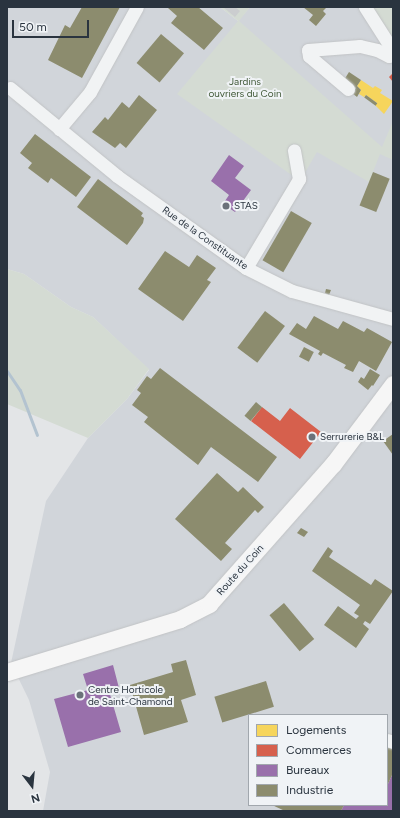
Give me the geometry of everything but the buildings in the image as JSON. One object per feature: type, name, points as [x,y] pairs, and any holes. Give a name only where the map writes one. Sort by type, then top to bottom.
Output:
[{"type":"main road","name":"Route du Coin","points":[[7,672],[25,668],[180,619],[208,604],[333,464],[393,384]]},
{"type":"street","points":[[59,129],[90,92],[137,7]]},
{"type":"street","points":[[367,8],[393,51]]},
{"type":"street","points":[[348,89],[309,56],[308,50],[360,46],[377,50],[390,56],[393,55]]},
{"type":"street","name":"Rue de la Constituante","points":[[10,88],[117,176],[246,268],[292,291],[393,319]]},
{"type":"street","points":[[246,268],[299,179],[294,150]]},
{"type":"shaded area","points":[[7,7],[220,7],[238,21],[250,7],[361,7],[393,41],[393,811],[43,811],[50,772],[29,700],[11,663],[46,501],[88,438],[127,399],[149,370],[93,317],[71,307],[24,274],[7,269]]},
{"type":"green space","name":"Jardins ouvriers du Coin","points":[[220,7],[250,7],[239,21],[382,147],[393,121],[393,160],[380,154],[369,182],[317,152],[300,181],[177,94],[238,21]]},
{"type":"green space","points":[[361,7],[393,7],[393,41]]},
{"type":"green space","points":[[7,269],[24,274],[71,307],[93,317],[149,369],[127,399],[88,438],[7,404]]},
{"type":"waterway","points":[[7,371],[20,390],[37,435]]},
{"type":"place","name":"STAS","points":[[226,206]]},
{"type":"place","name":"Serrurerie B&L","points":[[312,437]]},
{"type":"place","name":"Centre Horticole de Saint-Chamond","points":[[80,695]]}]
